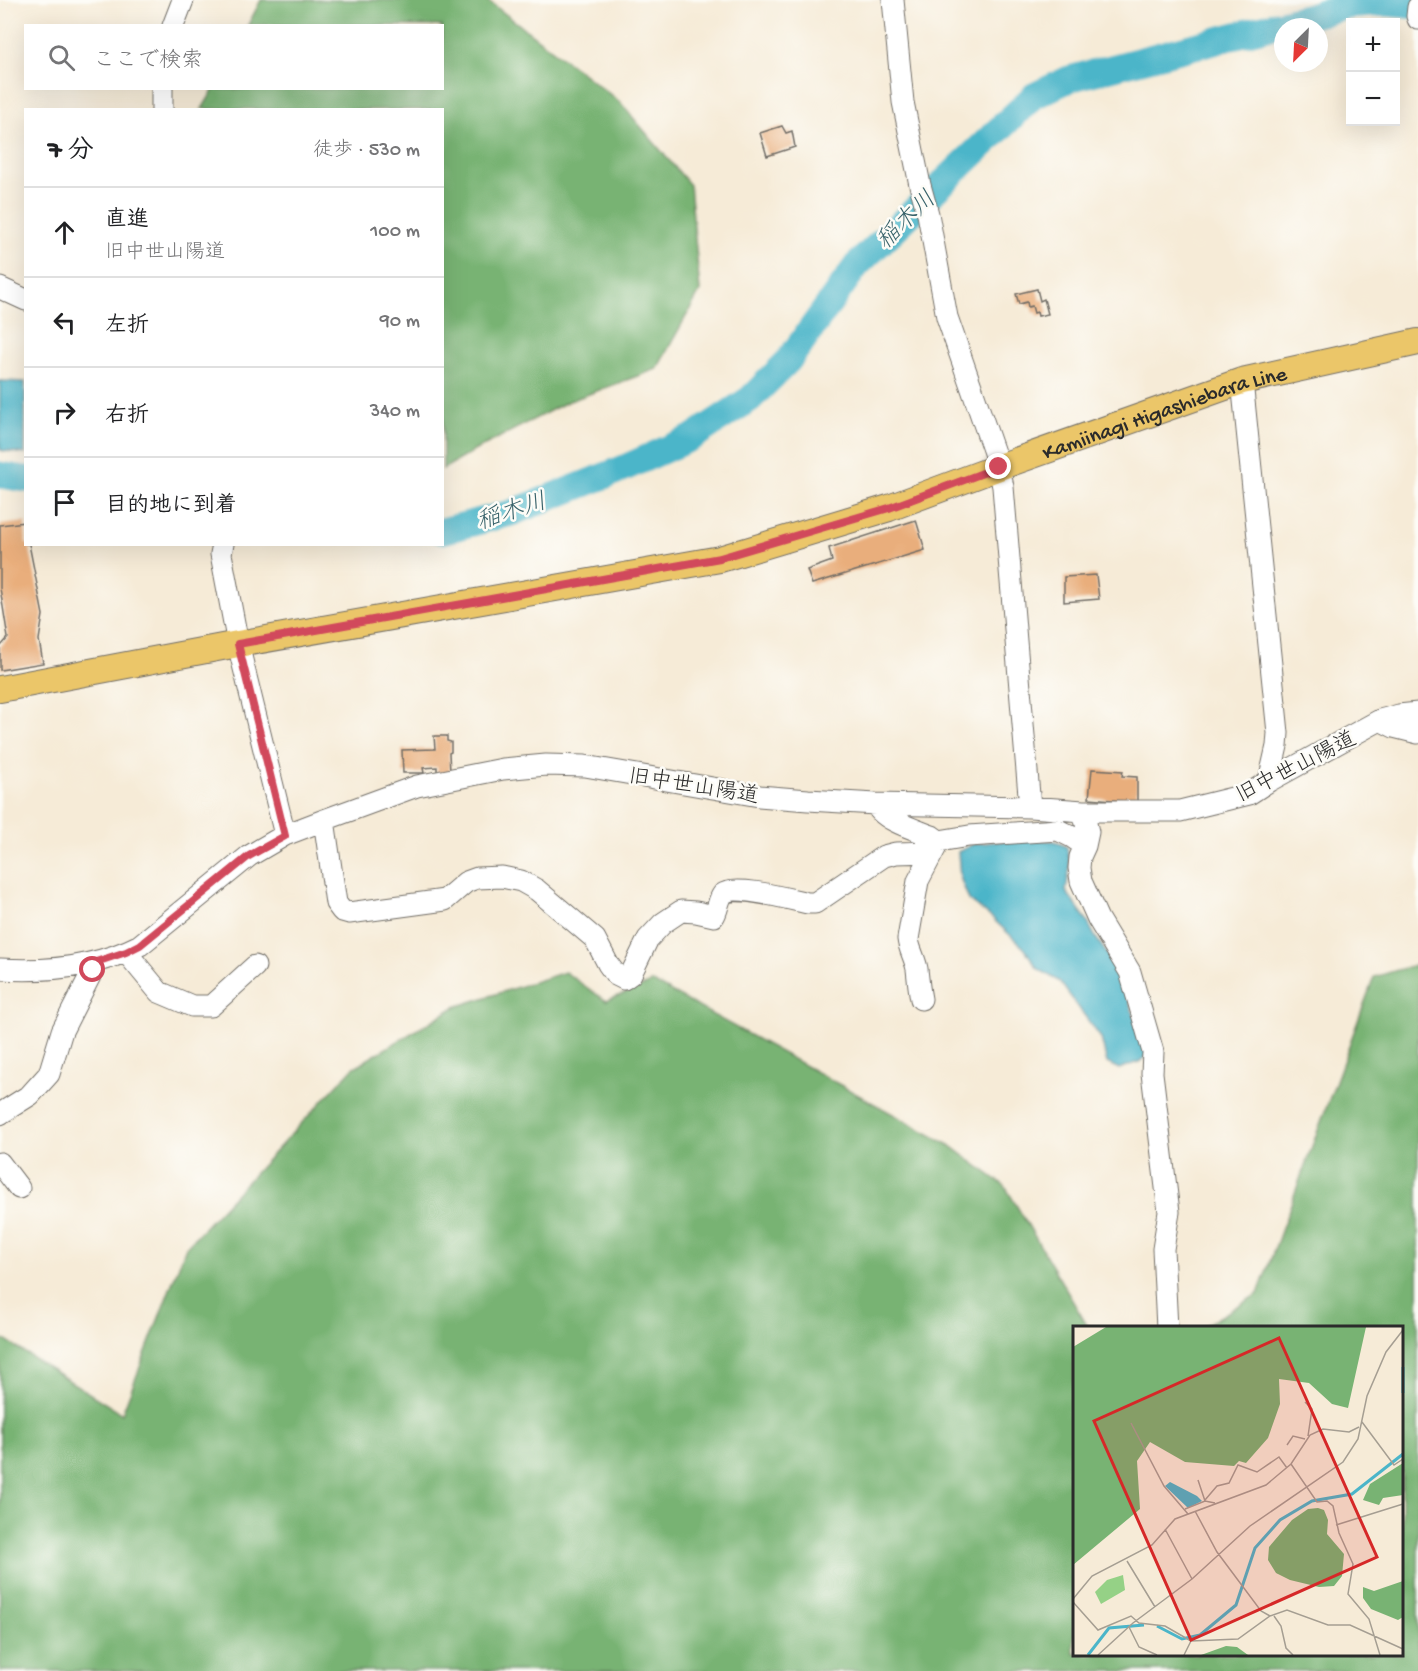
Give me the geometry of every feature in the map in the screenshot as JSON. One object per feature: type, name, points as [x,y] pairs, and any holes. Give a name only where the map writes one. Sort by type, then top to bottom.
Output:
[{"type":"main road","name":"Kamiinagi Higashiebara Line","points":[[0,689],[720,558],[889,508],[1242,381],[1418,342]]},
{"type":"street","points":[[175,24],[183,0]]},
{"type":"street","points":[[324,820],[336,903],[342,911],[349,913],[445,900],[466,882],[477,878],[502,877],[521,881],[537,890],[595,939],[608,964],[616,975],[624,979],[631,974],[648,939],[663,923],[681,911],[714,916],[722,895],[728,891],[737,890],[815,903],[884,856],[936,847],[969,836],[1012,817],[1023,807],[1004,487],[947,317],[928,214],[903,102],[893,0]]},
{"type":"street","points":[[162,90],[162,108]]},
{"type":"street","points":[[0,288],[24,299]]},
{"type":"street","points":[[1242,381],[1278,733],[1269,781]]},
{"type":"street","points":[[222,547],[221,554],[238,644],[285,836]]},
{"type":"street","name":"旧中世山陽道","points":[[0,969],[22,970],[80,965],[126,952],[140,945],[249,856],[285,836],[417,786],[503,770],[546,765],[585,766],[759,796],[876,804],[1023,807],[1083,811],[1180,811],[1249,794],[1380,720],[1418,713]]},
{"type":"street","points":[[1380,720],[1418,734]]},
{"type":"street","points":[[876,804],[884,816],[932,836],[936,847],[918,881],[908,939],[917,968],[921,999]]},
{"type":"street","points":[[1083,811],[1088,832],[1080,857],[1081,880],[1098,920],[1130,972],[1153,1052],[1152,1073],[1168,1212],[1163,1249],[1167,1326]]},
{"type":"street","points":[[969,836],[1058,830],[1085,846]]},
{"type":"street","points":[[126,952],[159,992],[192,1006],[211,1006],[255,966]]},
{"type":"street","points":[[0,1114],[30,1095],[48,1074],[62,1031],[93,970],[93,963]]},
{"type":"street","points":[[0,1163],[20,1188]]},
{"type":"green space","points":[[261,0],[487,0],[620,102],[690,185],[700,291],[657,369],[567,402],[444,468],[444,108],[203,108],[213,90],[444,90],[444,24],[249,24]]},
{"type":"green space","points":[[1418,964],[1418,1671],[0,1671],[0,1337],[122,1414],[186,1247],[353,1068],[455,1007],[565,972],[606,1001],[653,982],[951,1146],[1005,1186],[1087,1326],[1073,1326],[1073,1656],[1403,1656],[1403,1326],[1205,1326],[1258,1294],[1374,977]]},
{"type":"water","points":[[0,381],[24,382],[24,454],[0,450]]},
{"type":"water","points":[[1024,839],[1055,841],[1067,847],[1070,867],[1066,891],[1120,973],[1147,1055],[1139,1062],[1119,1069],[1107,1063],[1101,1038],[1060,982],[1037,968],[1025,949],[969,900],[960,877],[958,852],[973,844]]},
{"type":"building","points":[[782,126],[786,133],[792,131],[795,147],[767,156],[760,133]]},
{"type":"building","points":[[1037,289],[1040,301],[1044,299],[1048,314],[1038,316],[1037,312],[1034,313],[1032,306],[1028,307],[1027,302],[1019,304],[1016,294]]},
{"type":"building","points":[[916,520],[925,550],[812,584],[807,570],[832,561],[829,548]]},
{"type":"building","points":[[24,522],[24,546],[29,546],[43,615],[39,640],[43,663],[0,670],[0,647],[8,638],[0,588],[0,525]]},
{"type":"building","points":[[1096,575],[1099,599],[1064,602],[1064,577]]},
{"type":"building","points":[[434,736],[447,736],[447,741],[451,742],[450,772],[437,773],[437,767],[423,768],[424,773],[403,773],[402,750],[435,749]]},
{"type":"building","points":[[1092,769],[1123,771],[1122,776],[1137,777],[1137,802],[1089,798]]},
{"type":"waterway","name":"稲木川","points":[[444,530],[511,513],[622,469],[691,438],[750,399],[788,361],[857,265],[1034,96],[1069,79],[1347,6],[1386,3],[1418,6]]},
{"type":"waterway","name":"稲木川","points":[[0,475],[24,479]]},
{"type":"route","points":[[93,970],[93,963],[140,945],[249,856],[285,836],[238,644],[720,558],[889,508],[999,467]]}]
